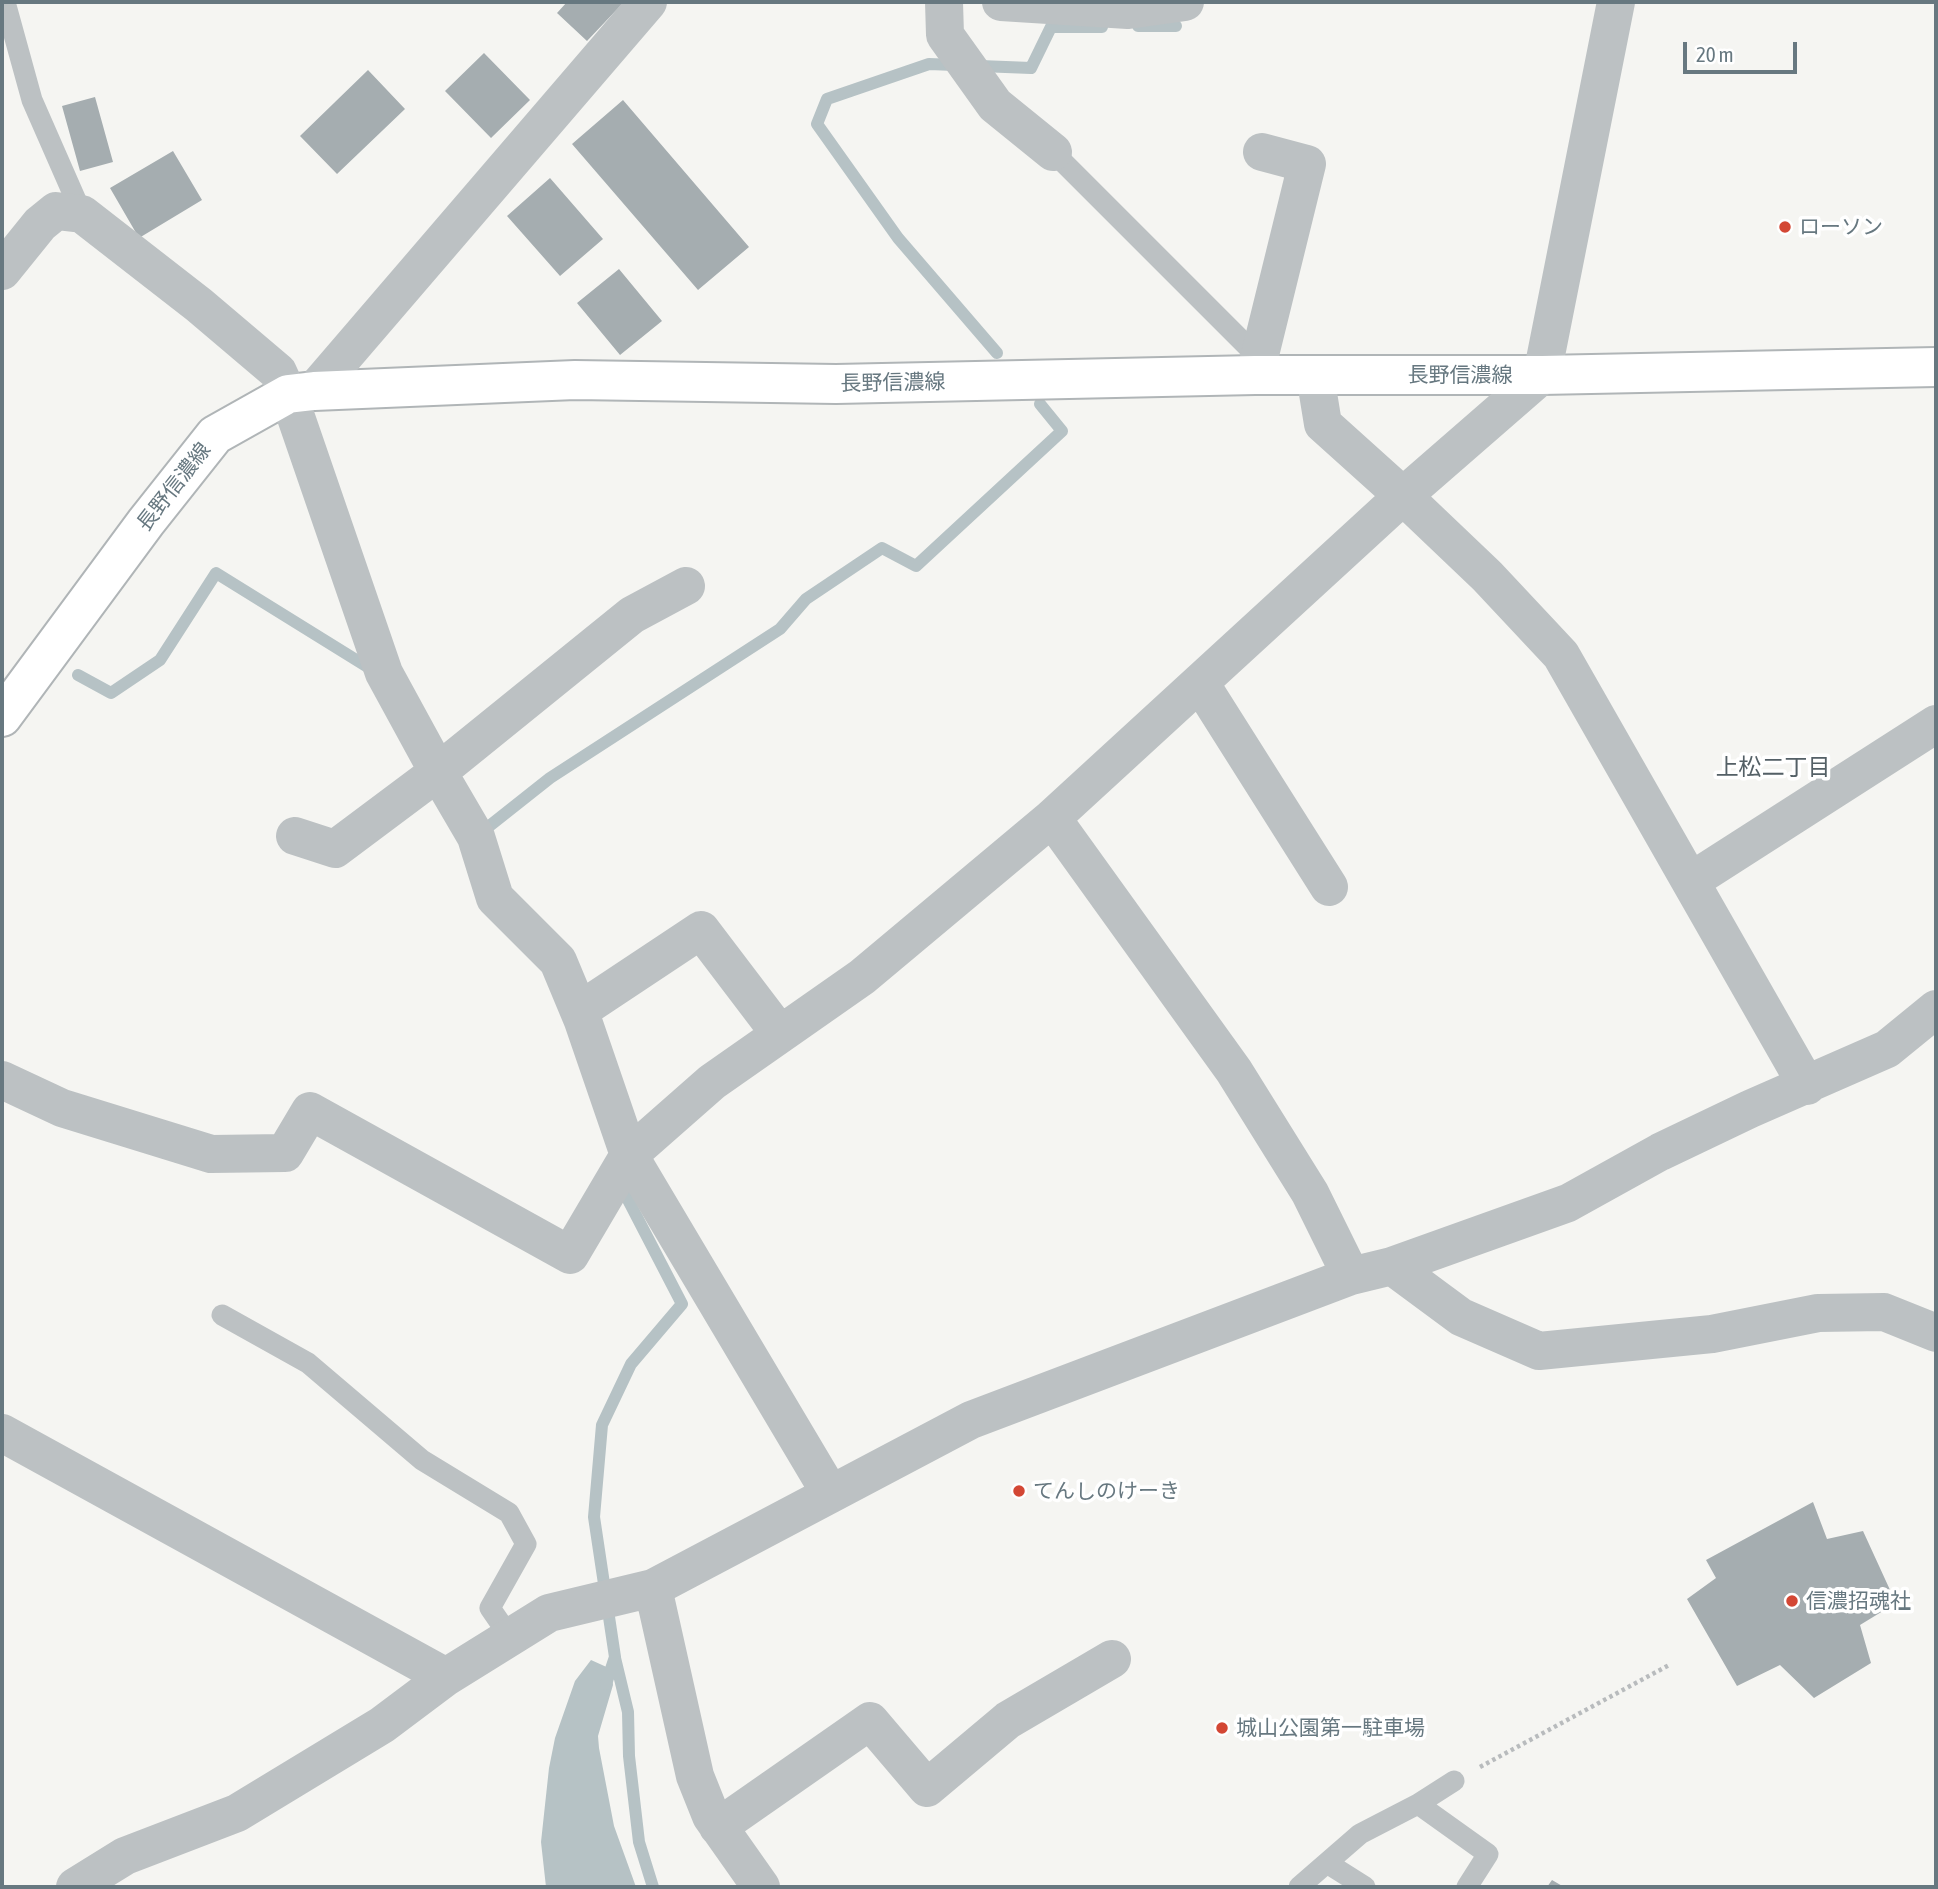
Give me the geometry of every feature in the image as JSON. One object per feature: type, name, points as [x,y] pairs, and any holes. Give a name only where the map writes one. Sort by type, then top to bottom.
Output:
[{"type":"main road","name":"長野信濃線","points":[[8,697],[215,435],[301,393],[575,380],[836,384],[1257,367],[1315,375],[1542,375],[1936,368]]},
{"type":"street","points":[[301,393],[648,2]]},
{"type":"street","points":[[944,2],[945,35],[995,105],[1053,152]]},
{"type":"street","points":[[1001,2],[1128,10],[1185,2]]},
{"type":"street","points":[[2,1080],[62,1108],[211,1154],[285,1153],[310,1111],[570,1255],[629,1155],[712,1082],[862,977],[1052,818],[1404,496],[1542,375],[1616,2]]},
{"type":"street","points":[[1257,367],[1307,164],[1262,152]]},
{"type":"street","points":[[2,271],[40,224],[56,211],[82,214],[200,305],[301,393],[384,673],[476,836],[495,898],[558,961],[579,1011],[629,1155],[830,1493]]},
{"type":"street","points":[[1315,375],[1323,424],[1404,496],[1487,576],[1561,655],[1807,1086]]},
{"type":"street","points":[[295,836],[335,849],[438,772],[632,615],[686,586]]},
{"type":"street","points":[[1200,683],[1329,887]]},
{"type":"street","points":[[1691,881],[1936,724]]},
{"type":"street","points":[[1052,818],[1234,1071],[1310,1193],[1351,1276]]},
{"type":"street","points":[[579,1011],[701,930],[780,1034]]},
{"type":"street","points":[[75,1887],[125,1856],[237,1813],[382,1725],[446,1677],[549,1613],[653,1588],[971,1420],[1351,1276],[1392,1266],[1568,1203],[1660,1152],[1887,1049],[1936,1009]]},
{"type":"street","points":[[1392,1266],[1461,1317],[1539,1350],[1712,1334],[1818,1313],[1884,1312],[1936,1333]]},
{"type":"street","points":[[2,1433],[446,1677]]},
{"type":"street","points":[[653,1588],[695,1776],[711,1816],[761,1887]]},
{"type":"street","points":[[718,1827],[870,1721],[927,1787],[1008,1720],[1112,1659]]},
{"type":"lane","points":[[5,2],[32,100],[82,214]]},
{"type":"lane","points":[[1053,152],[1257,367]]},
{"type":"lane","points":[[222,1315],[308,1363],[422,1460],[509,1513],[526,1544],[490,1608],[510,1637]]},
{"type":"lane","points":[[1299,1887],[1360,1834],[1418,1804],[1454,1781]]},
{"type":"lane","points":[[1418,1804],[1488,1854],[1467,1887]]},
{"type":"lane","points":[[1327,1863],[1366,1887]]},
{"type":"path","points":[[1454,1781],[1671,1664]]},
{"type":"shaded area","points":[[591,1660],[611,1669],[613,1685],[598,1736],[599,1748],[614,1826],[636,1887],[546,1887],[541,1842],[549,1768],[555,1738],[575,1681]]},
{"type":"building","points":[[567,2],[624,2],[587,41],[557,13]]},
{"type":"building","points":[[484,53],[530,100],[491,138],[445,91]]},
{"type":"building","points":[[368,70],[405,109],[337,174],[300,136]]},
{"type":"building","points":[[95,97],[113,162],[80,171],[62,106]]},
{"type":"building","points":[[623,100],[749,247],[698,290],[572,144]]},
{"type":"building","points":[[173,151],[202,200],[139,238],[110,188]]},
{"type":"building","points":[[550,178],[603,239],[560,276],[507,216]]},
{"type":"building","points":[[619,269],[662,321],[620,355],[577,303]]},
{"type":"building","name":"信濃招魂社","points":[[1813,1502],[1827,1539],[1863,1531],[1896,1603],[1860,1625],[1871,1663],[1814,1698],[1780,1665],[1737,1686],[1687,1599],[1716,1578],[1706,1560]]},
{"type":"building","points":[[1552,1880],[1564,1887],[1547,1887]]},
{"type":"waterway","points":[[1138,26],[1176,26]]},
{"type":"waterway","points":[[997,353],[898,238],[817,124],[827,99],[929,64],[1031,68],[1051,27],[1102,27]]},
{"type":"waterway","points":[[478,835],[550,778],[780,629],[806,599],[882,548],[916,566],[1062,431],[1040,404]]},
{"type":"waterway","points":[[78,675],[111,693],[160,660],[216,573],[366,666]]},
{"type":"waterway","points":[[606,1684],[615,1657],[594,1517],[602,1425],[631,1364],[682,1304],[625,1194]]},
{"type":"waterway","points":[[615,1658],[628,1712],[629,1756],[639,1842],[653,1887]]},
{"type":"place","name":"ローソン","points":[[1785,227]]},
{"type":"place","name":"てんしのけーき","points":[[1019,1491]]},
{"type":"place","name":"信濃招魂社","points":[[1792,1601]]},
{"type":"place","name":"城山公園第一駐車場","points":[[1222,1728]]},
{"type":"district","name":"上松二丁目","points":[[1773,768]]}]
